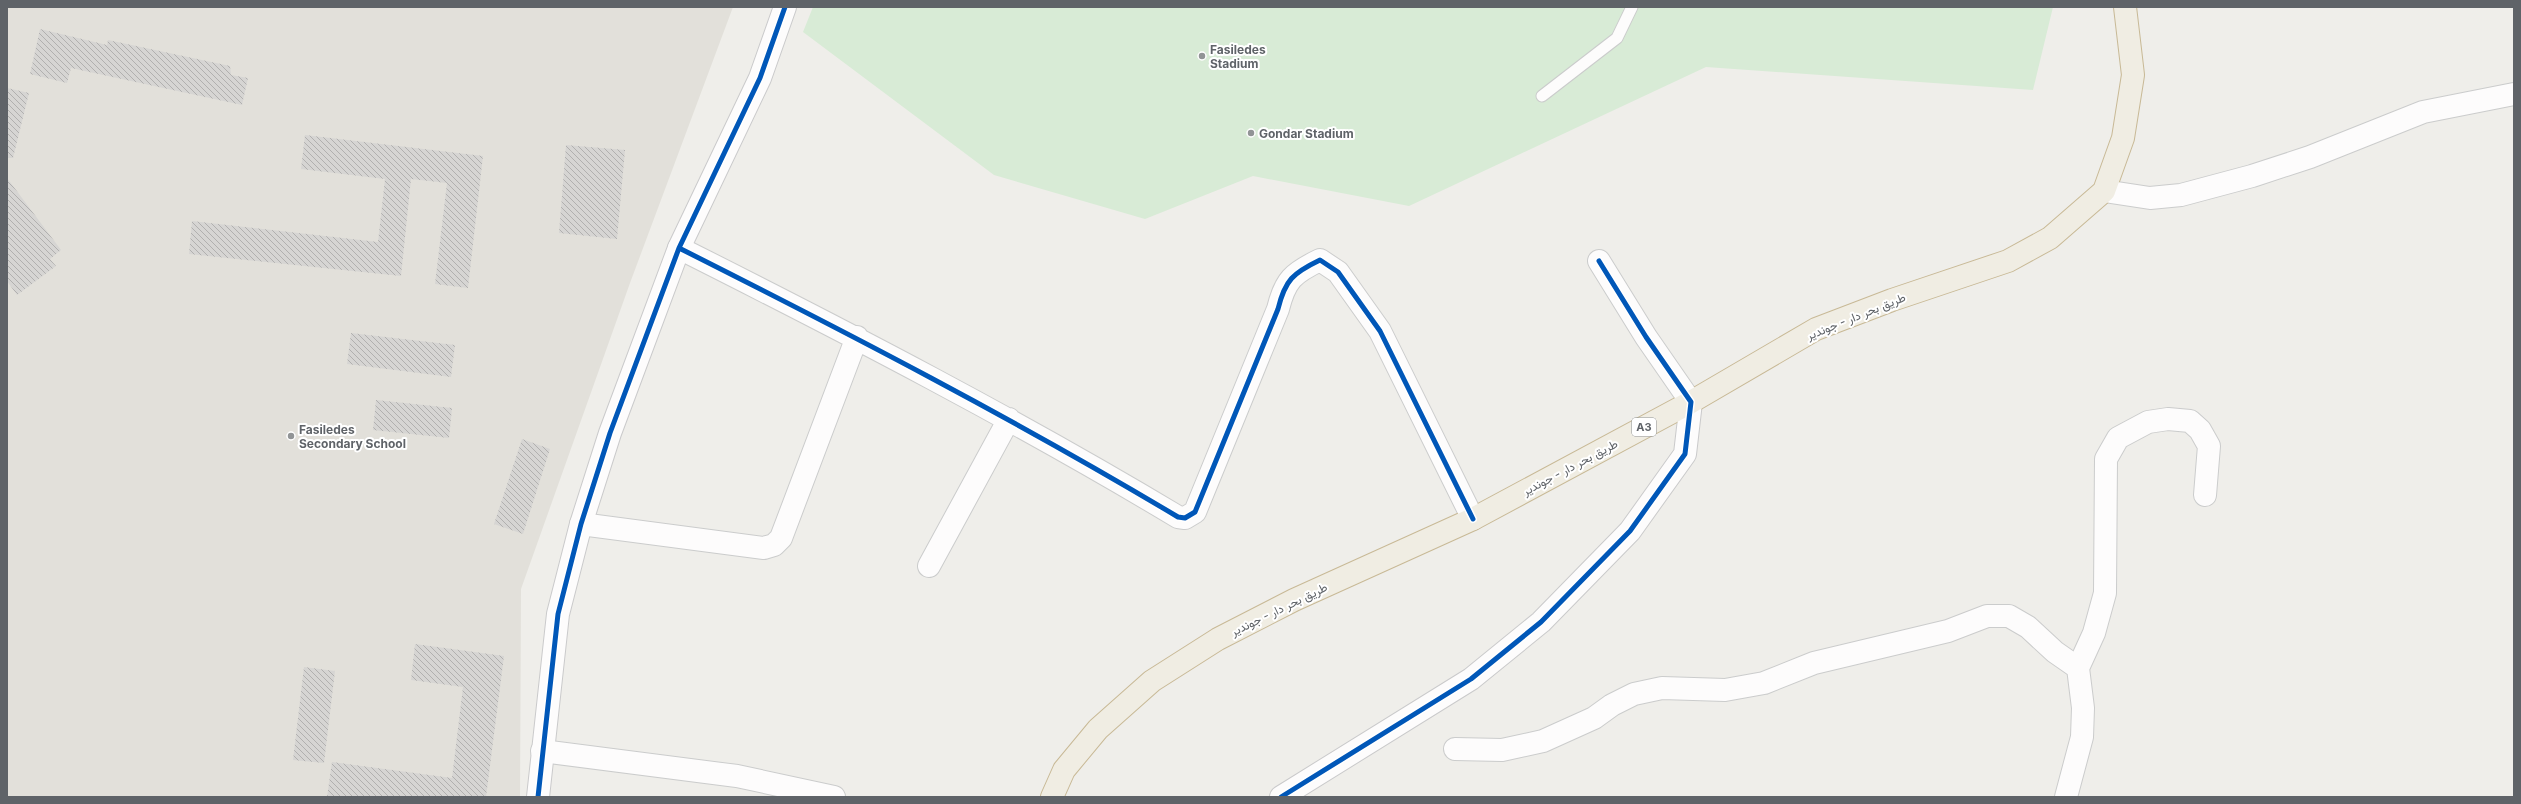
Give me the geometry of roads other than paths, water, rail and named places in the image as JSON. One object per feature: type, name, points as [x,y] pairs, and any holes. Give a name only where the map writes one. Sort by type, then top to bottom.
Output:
[{"type":"highway","name":"طريق بحر دار - جوندير","points":[[1052,797],[1064,770],[1098,729],[1152,681],[1218,639],[1294,600],[1473,519],[1691,402],[1816,329],[1892,300],[2008,261],[2050,238],[2104,191],[2123,138],[2133,75],[2125,7]]},
{"type":"street","points":[[538,797],[558,614],[581,524],[610,433],[679,248],[760,78],[785,7]]},
{"type":"street","points":[[2104,191],[2150,198],[2182,195],[2252,176],[2310,157],[2424,112],[2514,94]]},
{"type":"street","points":[[679,248],[857,337],[1009,419],[1178,517],[1190,516],[1195,512],[1228,435],[1278,309],[1283,291],[1292,276],[1320,260],[1338,272],[1380,331],[1473,519]]},
{"type":"street","points":[[1281,797],[1471,679],[1541,622],[1630,531],[1685,454],[1691,402],[1646,337],[1599,261]]},
{"type":"street","points":[[581,524],[764,548],[774,544],[781,538],[857,337]]},
{"type":"street","points":[[929,566],[1009,419]]},
{"type":"street","points":[[2066,797],[2082,737],[2083,708],[2078,668],[2094,633],[2105,593],[2106,459],[2118,438],[2148,422],[2168,419],[2190,420],[2200,430],[2209,446],[2205,495]]},
{"type":"street","points":[[1455,749],[1502,750],[1543,741],[1594,718],[1612,705],[1634,694],[1662,688],[1725,690],[1764,683],[1814,663],[1948,631],[1987,616],[2009,616],[2028,627],[2055,652],[2078,668]]},
{"type":"street","points":[[542,750],[737,776],[834,797]]},
{"type":"lane","points":[[1542,96],[1617,38],[1632,7]]},
{"type":"place","name":"Fasiledes Stadium","points":[[1202,56]]},
{"type":"place","name":"Gondar Stadium","points":[[1251,133]]},
{"type":"place","name":"Fasiledes Secondary School","points":[[291,436]]}]
